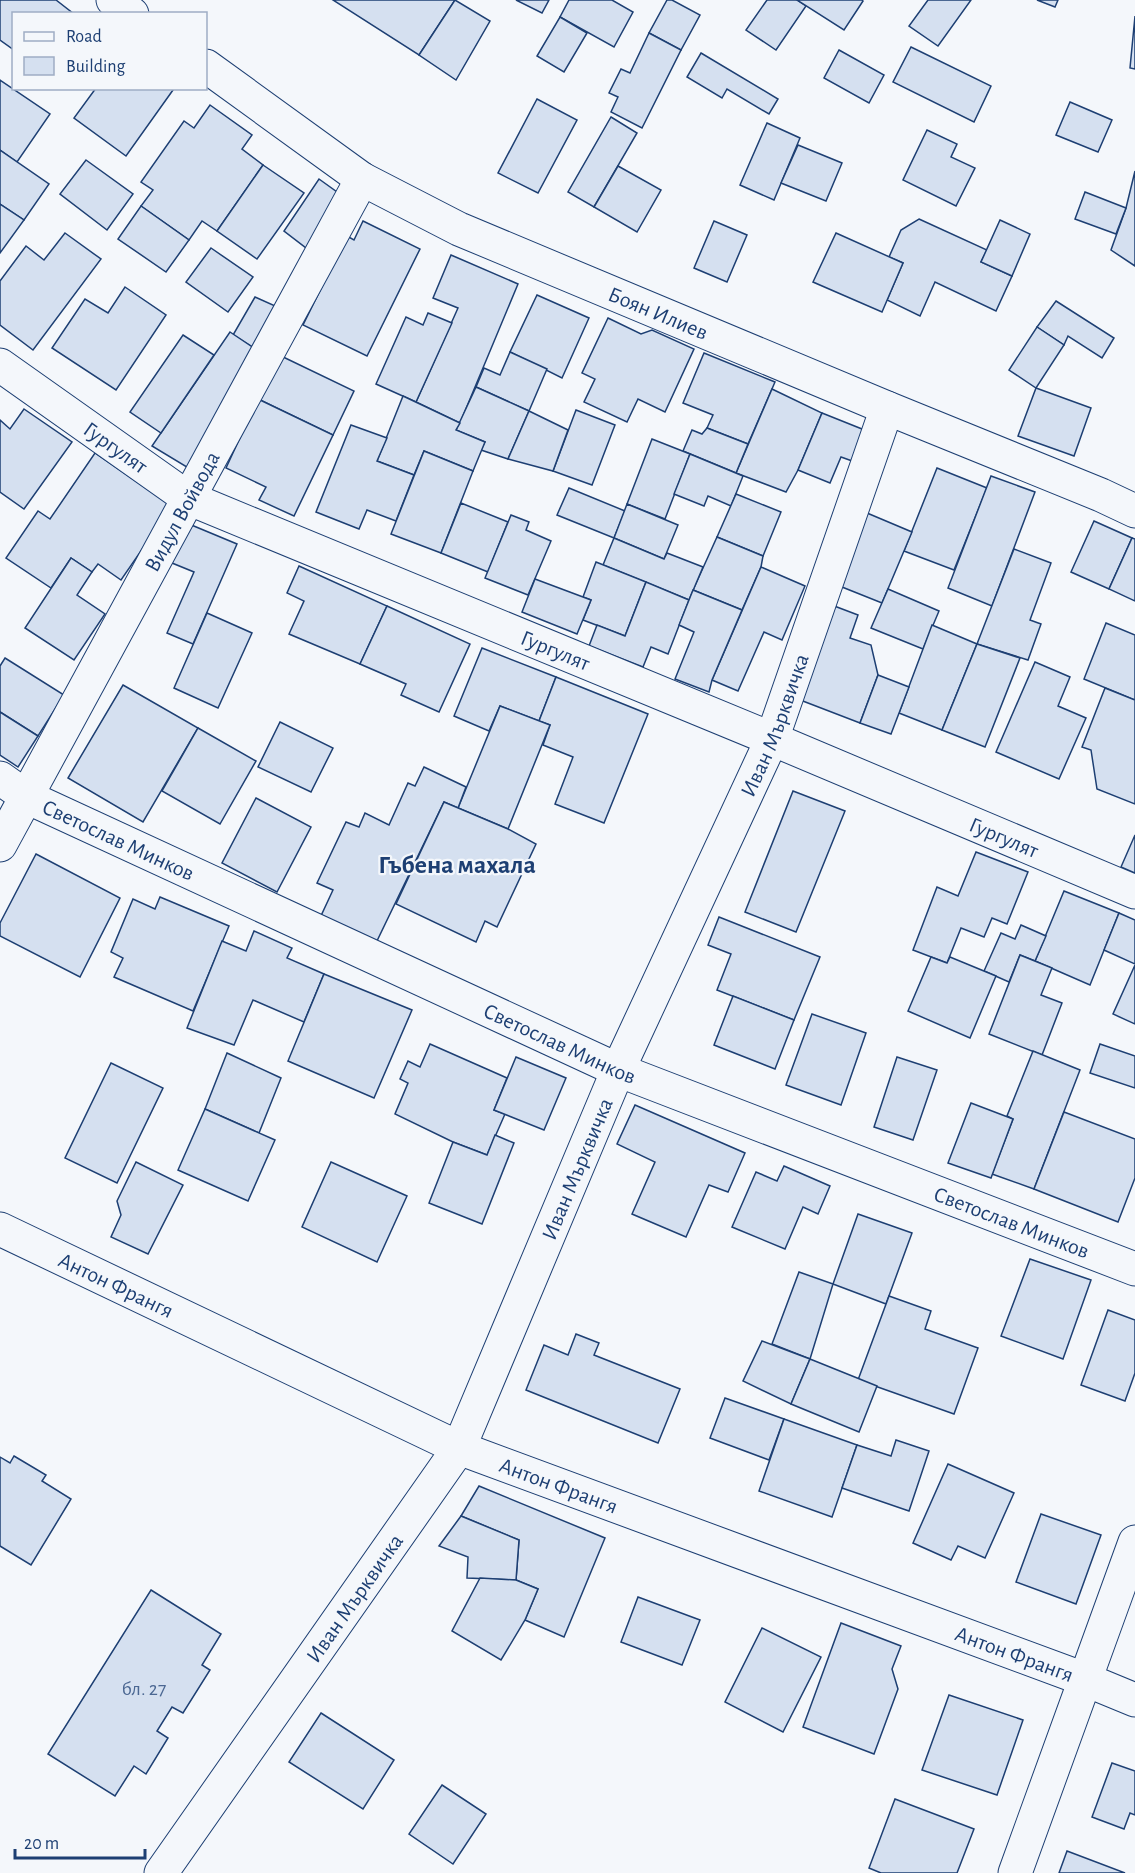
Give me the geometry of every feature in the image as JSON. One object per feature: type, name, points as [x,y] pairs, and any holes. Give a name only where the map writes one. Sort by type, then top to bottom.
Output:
[{"type":"street","points":[[113,0],[129,12]]},
{"type":"street","name":"Боян Илиев","points":[[207,67],[362,179],[459,229],[1135,511]]},
{"type":"street","name":"Видул Войвода","points":[[0,845],[362,179]]},
{"type":"street","name":"Гургулят","points":[[0,365],[188,498],[772,739],[1135,892]]},
{"type":"street","name":"Иван Мърквичка","points":[[161,1873],[459,1448],[618,1070],[772,739],[887,408]]},
{"type":"street","name":"Светослав Минков","points":[[0,778],[27,797],[618,1070],[1135,1269]]},
{"type":"street","name":"Антон Франгя","points":[[0,1229],[459,1448],[1084,1679],[1135,1700]]},
{"type":"street","points":[[1015,1873],[1135,1542]]},
{"type":"building","points":[[0,0],[56,0],[71,12],[12,12],[12,49],[0,40]]},
{"type":"building","points":[[333,0],[455,0],[419,55]]},
{"type":"building","points":[[455,0],[490,21],[456,80],[419,55]]},
{"type":"building","points":[[516,0],[549,0],[542,13]]},
{"type":"building","points":[[569,0],[612,0],[633,12],[614,47],[560,17]]},
{"type":"building","points":[[667,0],[672,0],[700,15],[681,50],[649,33]]},
{"type":"building","points":[[767,0],[797,0],[806,6],[776,50],[746,30]]},
{"type":"building","points":[[797,0],[862,0],[863,1],[844,30]]},
{"type":"building","points":[[928,0],[971,0],[938,46],[909,26]]},
{"type":"building","points":[[1037,0],[1058,0],[1055,7]]},
{"type":"building","points":[[1135,16],[1135,69],[1130,68]]},
{"type":"building","points":[[560,17],[587,33],[564,72],[537,56]]},
{"type":"building","points":[[649,33],[681,50],[642,128],[611,112],[618,97],[609,93],[621,69],[630,73]]},
{"type":"building","points":[[911,47],[991,86],[974,122],[893,82]]},
{"type":"building","points":[[839,50],[884,75],[869,103],[824,78]]},
{"type":"building","points":[[701,53],[778,99],[769,114],[727,89],[722,98],[687,77]]},
{"type":"building","points":[[0,80],[50,114],[17,162],[0,150]]},
{"type":"building","points":[[95,90],[173,90],[126,156],[74,118]]},
{"type":"building","points":[[537,99],[577,120],[538,193],[498,173]]},
{"type":"building","points":[[1070,102],[1112,120],[1098,152],[1056,135]]},
{"type":"building","points":[[210,105],[252,135],[242,149],[263,165],[217,231],[202,221],[189,240],[141,206],[153,190],[141,182],[184,121],[194,128]]},
{"type":"building","points":[[611,117],[637,133],[594,207],[568,192]]},
{"type":"building","points":[[767,123],[800,138],[774,200],[740,185]]},
{"type":"building","points":[[927,130],[957,144],[951,157],[975,168],[956,206],[903,180]]},
{"type":"building","points":[[798,145],[842,163],[826,201],[781,183]]},
{"type":"building","points":[[0,150],[49,184],[24,220],[0,204]]},
{"type":"building","points":[[86,160],[133,194],[107,230],[60,194]]},
{"type":"building","points":[[263,165],[304,193],[257,259],[217,231]]},
{"type":"building","points":[[618,166],[661,190],[637,232],[594,207]]},
{"type":"building","points":[[1135,171],[1135,266],[1111,250],[1126,208]]},
{"type":"building","points":[[319,179],[344,197],[314,254],[284,231]]},
{"type":"building","points":[[1085,192],[1126,208],[1116,234],[1075,219]]},
{"type":"building","points":[[0,204],[24,220],[0,253]]},
{"type":"building","points":[[141,206],[189,240],[166,272],[118,239]]},
{"type":"building","points":[[919,219],[987,250],[981,262],[1012,276],[996,311],[935,282],[920,316],[887,300],[903,263],[889,257],[901,230]]},
{"type":"building","points":[[1000,220],[1030,234],[1012,276],[981,262]]},
{"type":"building","points":[[363,221],[420,249],[367,356],[303,325],[347,236],[354,240]]},
{"type":"building","points":[[714,221],[747,235],[727,282],[694,268]]},
{"type":"building","points":[[65,233],[101,259],[33,350],[0,325],[0,281],[26,246],[44,260]]},
{"type":"building","points":[[836,233],[903,263],[882,312],[813,282]]},
{"type":"building","points":[[211,248],[253,277],[228,312],[186,282]]},
{"type":"building","points":[[451,255],[518,284],[460,423],[416,402],[458,308],[433,298]]},
{"type":"building","points":[[125,287],[166,315],[116,390],[52,348],[85,299],[108,313]]},
{"type":"building","points":[[537,295],[589,318],[562,378],[510,352]]},
{"type":"building","points":[[255,297],[282,309],[260,352],[233,335]]},
{"type":"building","points":[[1056,301],[1114,338],[1102,358],[1068,336],[1064,345],[1037,327]]},
{"type":"building","points":[[428,313],[452,323],[416,402],[376,384],[406,317],[423,325]]},
{"type":"building","points":[[608,318],[641,334],[652,330],[694,349],[665,412],[638,399],[627,422],[584,402],[595,379],[582,373]]},
{"type":"building","points":[[1037,327],[1064,345],[1036,388],[1009,370]]},
{"type":"building","points":[[230,332],[260,352],[195,472],[152,446]]},
{"type":"building","points":[[183,335],[214,355],[161,433],[130,412]]},
{"type":"building","points":[[510,352],[547,369],[529,411],[476,387],[484,368],[500,375]]},
{"type":"building","points":[[704,353],[775,382],[748,444],[707,428],[713,415],[683,403]]},
{"type":"building","points":[[279,355],[354,391],[333,435],[258,399]]},
{"type":"building","points":[[476,387],[529,411],[508,459],[481,450],[485,442],[456,430]]},
{"type":"building","points":[[1036,388],[1091,408],[1074,456],[1018,436]]},
{"type":"building","points":[[772,389],[822,413],[786,492],[736,473]]},
{"type":"building","points":[[403,396],[460,423],[456,430],[485,442],[473,471],[424,451],[414,475],[377,461]]},
{"type":"building","points":[[258,399],[333,435],[294,516],[259,500],[266,487],[226,468]]},
{"type":"building","points":[[24,409],[72,442],[24,509],[0,492],[0,420],[10,429]]},
{"type":"building","points":[[576,410],[615,425],[592,485],[553,471]]},
{"type":"building","points":[[529,411],[568,430],[553,471],[508,459]]},
{"type":"building","points":[[822,413],[867,431],[855,462],[841,457],[830,483],[798,470]]},
{"type":"building","points":[[351,425],[387,438],[377,461],[414,475],[396,521],[367,510],[359,529],[316,512]]},
{"type":"building","points":[[707,428],[748,444],[736,473],[683,451],[692,430],[702,434]]},
{"type":"building","points":[[652,439],[690,454],[665,519],[627,504]]},
{"type":"building","points":[[424,451],[473,471],[441,553],[391,534]]},
{"type":"building","points":[[95,453],[172,506],[121,580],[98,564],[92,572],[71,558],[51,588],[6,558],[38,511],[50,519]]},
{"type":"building","points":[[690,454],[743,476],[731,506],[708,496],[704,506],[674,494]]},
{"type":"building","points":[[937,468],[987,488],[954,570],[904,551]]},
{"type":"building","points":[[991,476],[1035,492],[992,606],[948,588]]},
{"type":"building","points":[[569,488],[625,511],[614,538],[557,515]]},
{"type":"building","points":[[736,494],[781,512],[763,556],[717,537]]},
{"type":"building","points":[[461,503],[508,522],[488,572],[441,553]]},
{"type":"building","points":[[627,504],[678,525],[664,559],[614,538]]},
{"type":"building","points":[[867,513],[912,532],[882,603],[837,585]]},
{"type":"building","points":[[511,515],[529,522],[526,530],[551,541],[528,595],[485,578]]},
{"type":"building","points":[[1094,521],[1132,538],[1109,589],[1071,572]]},
{"type":"building","points":[[189,524],[237,544],[193,644],[167,633],[194,572],[172,563]]},
{"type":"building","points":[[717,537],[763,556],[761,567],[742,610],[693,590]]},
{"type":"building","points":[[614,538],[664,559],[667,553],[703,567],[689,600],[603,565]]},
{"type":"building","points":[[1132,538],[1135,539],[1135,601],[1109,589]]},
{"type":"building","points":[[1014,549],[1051,563],[1030,620],[1041,624],[1028,660],[977,644]]},
{"type":"building","points":[[71,558],[92,572],[77,595],[105,614],[74,660],[25,628]]},
{"type":"building","points":[[596,562],[646,582],[625,636],[583,620],[591,600],[583,597]]},
{"type":"building","points":[[299,566],[387,606],[360,664],[289,634],[304,601],[287,593]]},
{"type":"building","points":[[761,567],[805,586],[782,640],[764,632],[738,691],[712,680]]},
{"type":"building","points":[[535,579],[591,600],[577,634],[522,612]]},
{"type":"building","points":[[646,582],[689,600],[668,654],[651,647],[643,667],[589,646],[597,625],[625,636]]},
{"type":"building","points":[[888,589],[939,611],[923,649],[871,628]]},
{"type":"building","points":[[693,590],[742,610],[709,692],[675,679],[694,632],[679,625]]},
{"type":"building","points":[[829,604],[858,615],[850,638],[871,645],[878,675],[860,723],[795,698]]},
{"type":"building","points":[[387,606],[470,644],[439,712],[401,695],[406,684],[360,664]]},
{"type":"building","points":[[207,613],[252,633],[218,708],[174,688]]},
{"type":"building","points":[[1106,623],[1135,635],[1135,700],[1084,679]]},
{"type":"building","points":[[932,625],[977,644],[942,730],[899,713]]},
{"type":"building","points":[[977,644],[1020,658],[985,747],[942,730]]},
{"type":"building","points":[[482,648],[556,677],[539,721],[500,706],[489,731],[454,716]]},
{"type":"building","points":[[5,658],[64,695],[38,736],[0,712],[0,666]]},
{"type":"building","points":[[1035,662],[1070,677],[1058,706],[1086,718],[1059,779],[996,752]]},
{"type":"building","points":[[878,675],[909,687],[891,734],[860,723]]},
{"type":"building","points":[[556,677],[648,714],[604,823],[555,804],[573,757],[543,745],[550,725],[539,721]]},
{"type":"building","points":[[123,685],[198,728],[143,822],[68,778]]},
{"type":"building","points":[[1105,688],[1135,700],[1135,804],[1097,789],[1091,750],[1082,747]]},
{"type":"building","points":[[500,706],[550,725],[508,829],[458,808]]},
{"type":"building","points":[[0,712],[38,736],[18,767],[0,755]]},
{"type":"building","points":[[280,722],[333,748],[311,792],[258,767]]},
{"type":"building","points":[[198,728],[256,761],[220,824],[162,791]]},
{"type":"building","points":[[424,767],[466,787],[458,808],[444,802],[375,945],[320,918],[333,890],[317,883],[346,822],[359,827],[365,813],[389,825],[408,783],[415,786]]},
{"type":"building","points":[[793,791],[845,811],[796,932],[745,912]]},
{"type":"building","points":[[256,798],[311,827],[277,892],[222,863]]},
{"type":"building","points":[[444,802],[508,829],[536,844],[497,927],[485,921],[476,942],[396,904]]},
{"type":"building","points":[[1135,835],[1135,873],[1121,867]]},
{"type":"building","points":[[976,852],[1028,872],[1007,924],[992,918],[984,937],[961,928],[947,963],[913,950],[937,887],[958,896]]},
{"type":"building","points":[[36,854],[120,898],[80,977],[0,936],[0,923]]},
{"type":"building","points":[[1064,891],[1119,913],[1090,985],[1035,961]]},
{"type":"building","points":[[160,897],[229,926],[193,1011],[114,977],[123,958],[111,952],[133,899],[155,909]]},
{"type":"building","points":[[1119,913],[1135,920],[1135,964],[1104,950]]},
{"type":"building","points":[[719,917],[820,957],[794,1020],[717,990],[731,954],[708,945]]},
{"type":"building","points":[[1021,925],[1046,936],[1035,961],[1020,955],[1009,982],[984,971],[1001,933],[1015,939]]},
{"type":"building","points":[[254,931],[292,948],[287,958],[324,974],[304,1022],[253,1000],[234,1045],[187,1028],[222,941],[246,951]]},
{"type":"building","points":[[1020,955],[1052,968],[1041,995],[1062,1003],[1042,1055],[989,1034]]},
{"type":"building","points":[[931,957],[947,963],[950,957],[996,976],[970,1038],[908,1011]]},
{"type":"building","points":[[1135,965],[1135,1024],[1113,1014]]},
{"type":"building","points":[[324,974],[412,1010],[374,1098],[288,1061]]},
{"type":"building","points":[[733,996],[794,1020],[775,1069],[714,1045]]},
{"type":"building","points":[[812,1014],[866,1033],[841,1105],[786,1085]]},
{"type":"building","points":[[430,1044],[507,1078],[494,1110],[505,1114],[487,1155],[453,1142],[395,1114],[408,1083],[400,1079],[408,1061],[420,1067]]},
{"type":"building","points":[[1100,1044],[1135,1056],[1135,1088],[1090,1073]]},
{"type":"building","points":[[1033,1051],[1080,1070],[1034,1189],[992,1174],[1013,1119],[1007,1116]]},
{"type":"building","points":[[227,1053],[281,1078],[259,1133],[205,1109]]},
{"type":"building","points":[[516,1057],[566,1078],[544,1130],[494,1110]]},
{"type":"building","points":[[897,1057],[937,1070],[913,1140],[874,1127]]},
{"type":"building","points":[[111,1063],[163,1088],[117,1183],[65,1158]]},
{"type":"building","points":[[971,1103],[1013,1119],[991,1178],[948,1163]]},
{"type":"building","points":[[635,1105],[745,1153],[728,1192],[709,1185],[686,1237],[632,1214],[655,1162],[617,1144]]},
{"type":"building","points":[[205,1109],[275,1140],[248,1201],[178,1170]]},
{"type":"building","points":[[1064,1112],[1135,1139],[1135,1178],[1118,1222],[1034,1189]]},
{"type":"building","points":[[495,1135],[514,1143],[482,1224],[429,1203],[453,1142],[487,1155]]},
{"type":"building","points":[[136,1162],[183,1185],[148,1254],[111,1237],[121,1215],[117,1201]]},
{"type":"building","points":[[331,1162],[407,1196],[377,1262],[302,1227]]},
{"type":"building","points":[[784,1166],[830,1186],[818,1214],[803,1207],[785,1249],[732,1227],[756,1172],[777,1181]]},
{"type":"building","points":[[858,1214],[912,1233],[886,1304],[833,1284]]},
{"type":"building","points":[[1030,1259],[1091,1280],[1063,1359],[1001,1336]]},
{"type":"building","points":[[799,1272],[833,1284],[810,1359],[772,1344]]},
{"type":"building","points":[[889,1296],[931,1311],[925,1329],[978,1348],[954,1414],[858,1380]]},
{"type":"building","points":[[1108,1310],[1135,1320],[1135,1373],[1125,1401],[1081,1385]]},
{"type":"building","points":[[576,1334],[599,1343],[594,1355],[680,1389],[658,1443],[526,1390],[544,1345],[568,1355]]},
{"type":"building","points":[[762,1341],[810,1359],[791,1404],[743,1381]]},
{"type":"building","points":[[810,1359],[877,1386],[859,1432],[791,1404]]},
{"type":"building","points":[[725,1398],[784,1419],[769,1460],[710,1438]]},
{"type":"building","points":[[784,1419],[857,1445],[832,1517],[759,1491]]},
{"type":"building","points":[[896,1440],[929,1451],[909,1511],[842,1488],[857,1445],[891,1456]]},
{"type":"building","points":[[14,1456],[46,1475],[42,1481],[71,1499],[31,1565],[0,1546],[0,1457],[10,1463]]},
{"type":"building","points":[[948,1464],[1014,1493],[985,1558],[958,1546],[951,1560],[913,1543]]},
{"type":"building","points":[[479,1486],[605,1538],[564,1637],[525,1620],[538,1589],[516,1580],[519,1540],[461,1516]]},
{"type":"building","points":[[1041,1514],[1101,1535],[1076,1604],[1016,1582]]},
{"type":"building","points":[[461,1516],[519,1540],[516,1580],[467,1578],[468,1557],[439,1546]]},
{"type":"building","points":[[480,1578],[516,1580],[538,1589],[525,1620],[501,1660],[452,1631]]},
{"type":"building","points":[[151,1590],[221,1634],[202,1665],[210,1670],[183,1713],[172,1707],[157,1731],[168,1738],[146,1774],[134,1766],[115,1796],[48,1754]]},
{"type":"building","points":[[638,1597],[700,1620],[682,1665],[621,1642]]},
{"type":"building","points":[[841,1623],[901,1646],[892,1669],[898,1689],[874,1754],[803,1727]]},
{"type":"building","points":[[762,1628],[821,1657],[783,1732],[725,1702]]},
{"type":"building","points":[[949,1695],[1023,1720],[997,1795],[922,1770]]},
{"type":"building","points":[[321,1713],[394,1760],[363,1809],[289,1762]]},
{"type":"building","points":[[1112,1763],[1135,1771],[1135,1815],[1130,1813],[1124,1829],[1092,1817]]},
{"type":"building","points":[[442,1785],[486,1814],[453,1864],[409,1834]]},
{"type":"building","points":[[895,1799],[974,1829],[957,1873],[881,1873],[869,1868]]},
{"type":"building","points":[[1067,1851],[1125,1873],[1059,1873]]},
{"type":"district","name":"Гъбена махала","points":[[457,864]]}]
